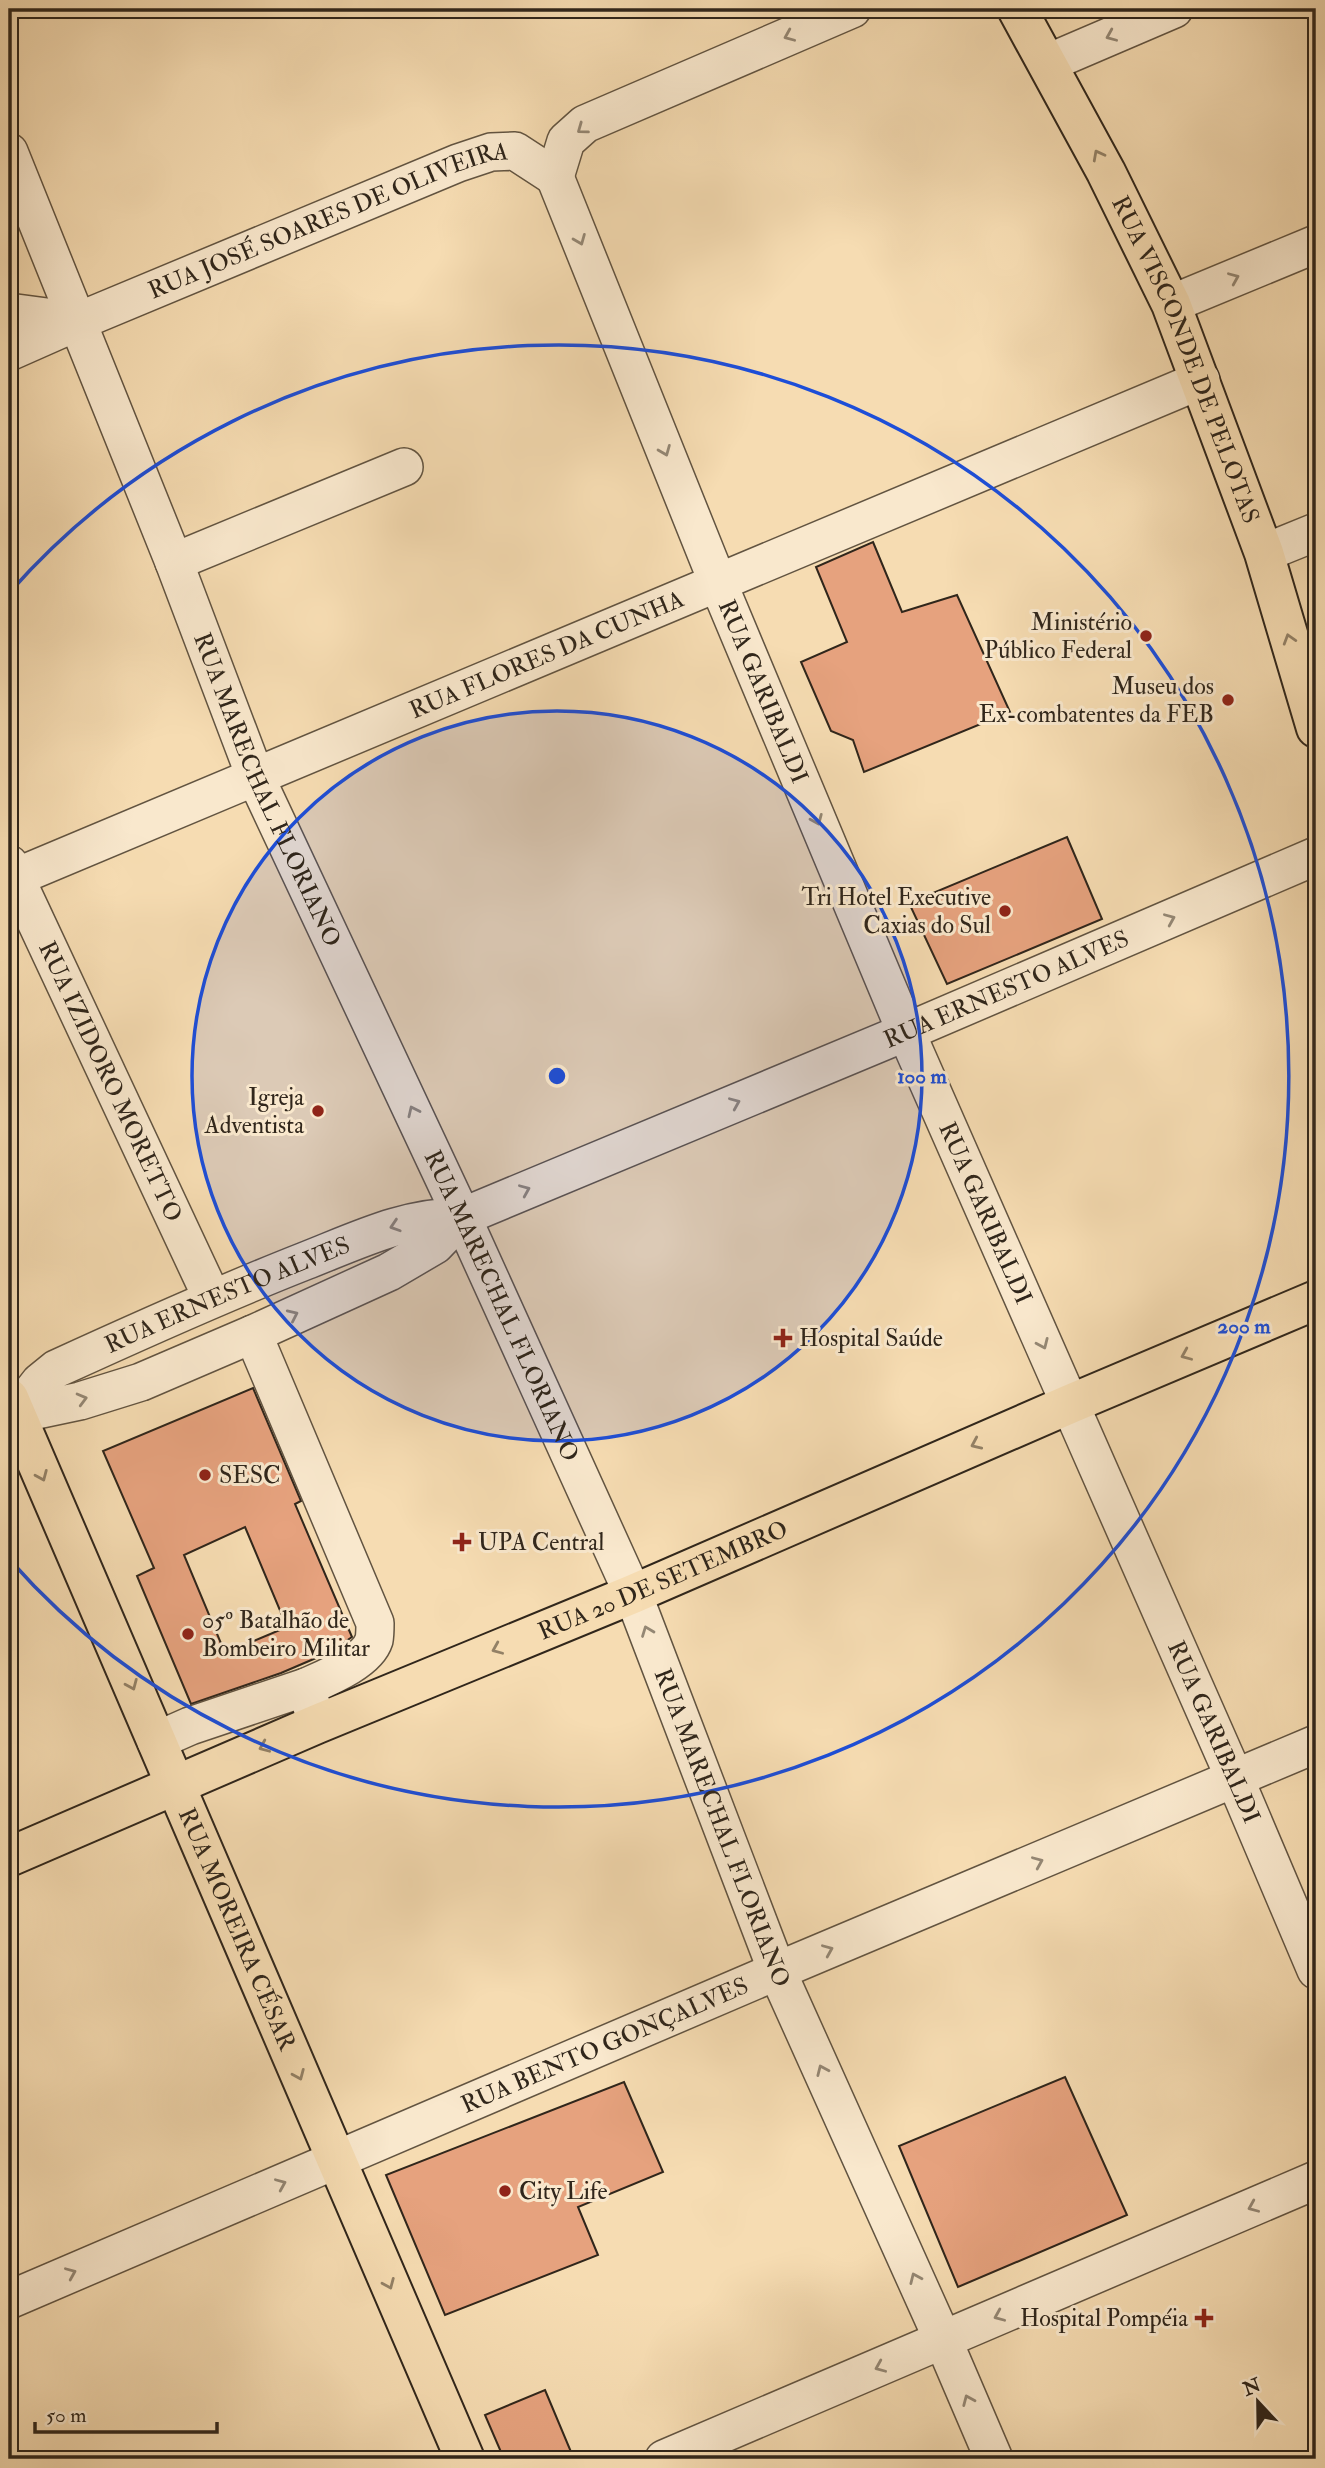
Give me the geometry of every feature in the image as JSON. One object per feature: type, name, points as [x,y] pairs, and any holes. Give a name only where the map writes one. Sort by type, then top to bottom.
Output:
[{"type":"main road","name":"RUA VISCONDE DE PELOTAS","points":[[1017,9],[1118,194],[1171,304],[1264,553],[1316,728]]},
{"type":"main road","name":"RUA 20 DE SETEMBRO","points":[[9,1857],[317,1724],[633,1594],[1316,1300]]},
{"type":"main road","name":"RUA MOREIRA CÉSAR","points":[[11,1409],[465,2459]]},
{"type":"street","points":[[555,177],[566,141],[585,124],[852,9]]},
{"type":"street","points":[[1048,63],[1174,9]]},
{"type":"street","name":"RUA JOSÉ SOARES DE OLIVEIRA","points":[[9,352],[458,163],[491,152],[515,150],[555,177]]},
{"type":"street","name":"RUA MARECHAL FLORIANO","points":[[9,152],[79,321],[255,776],[462,1217],[633,1594],[778,1971],[943,2340],[993,2459]]},
{"type":"street","name":"RUA GARIBALDI","points":[[555,177],[718,583],[906,1032],[1235,1779],[1316,1970]]},
{"type":"street","points":[[1171,304],[1316,244]]},
{"type":"street","points":[[9,312],[79,321]]},
{"type":"street","name":"RUA FLORES DA CUNHA","points":[[11,874],[255,776],[1201,380]]},
{"type":"street","points":[[174,562],[404,467]]},
{"type":"street","points":[[1264,553],[1316,532]]},
{"type":"street","name":"RUA ERNESTO ALVES","points":[[11,1409],[80,1401],[141,1382],[253,1334],[400,1265],[435,1245],[462,1217],[906,1032],[1316,856]]},
{"type":"street","name":"RUA IZIDORO MORETTO","points":[[11,874],[212,1298]]},
{"type":"street","name":"RUA ERNESTO ALVES","points":[[11,1409],[56,1369],[212,1298],[397,1225],[438,1216],[462,1217]]},
{"type":"street","points":[[156,1741],[190,1726],[331,1676],[363,1656],[374,1641],[375,1623],[253,1334]]},
{"type":"street","points":[[306,1687],[317,1724]]},
{"type":"street","name":"RUA BENTO GONÇALVES","points":[[9,2300],[1316,1744]]},
{"type":"street","points":[[664,2459],[1316,2180]]},
{"type":"building","points":[[873,542],[902,612],[957,595],[1010,712],[864,772],[853,740],[831,731],[801,662],[847,642],[816,567]]},
{"type":"building","name":"Tri Hotel Executive Caxias do Sul","points":[[1067,837],[1102,919],[947,984],[909,903]]},
{"type":"building","points":[[253,1388],[301,1501],[295,1504],[352,1637],[330,1652],[281,1673],[191,1704],[137,1576],[154,1568],[103,1451]],"holes":[[[245,1527],[287,1627],[225,1653],[184,1555]]]},
{"type":"building","points":[[1065,2077],[1127,2215],[958,2287],[899,2146]]},
{"type":"building","name":"City Life","points":[[624,2082],[663,2172],[578,2207],[598,2255],[445,2315],[386,2175]]},
{"type":"building","points":[[545,2390],[574,2459],[504,2459],[485,2415]]},
{"type":"place","name":"Ministério Público Federal","points":[[1146,636]]},
{"type":"place","name":"Museu dos Ex-combatentes da FEB","points":[[1228,700]]},
{"type":"place","name":"Tri Hotel Executive Caxias do Sul","points":[[1005,911]]},
{"type":"place","name":"Igreja Adventista","points":[[318,1111]]},
{"type":"place","name":"Hospital Saúde","points":[[783,1338]]},
{"type":"place","name":"SESC","points":[[205,1475]]},
{"type":"place","name":"UPA Central","points":[[462,1542]]},
{"type":"place","name":"05º Batalhão de Bombeiro Militar","points":[[188,1634]]},
{"type":"place","name":"City Life","points":[[505,2191]]},
{"type":"place","name":"Hospital Pompéia","points":[[1204,2318]]}]
